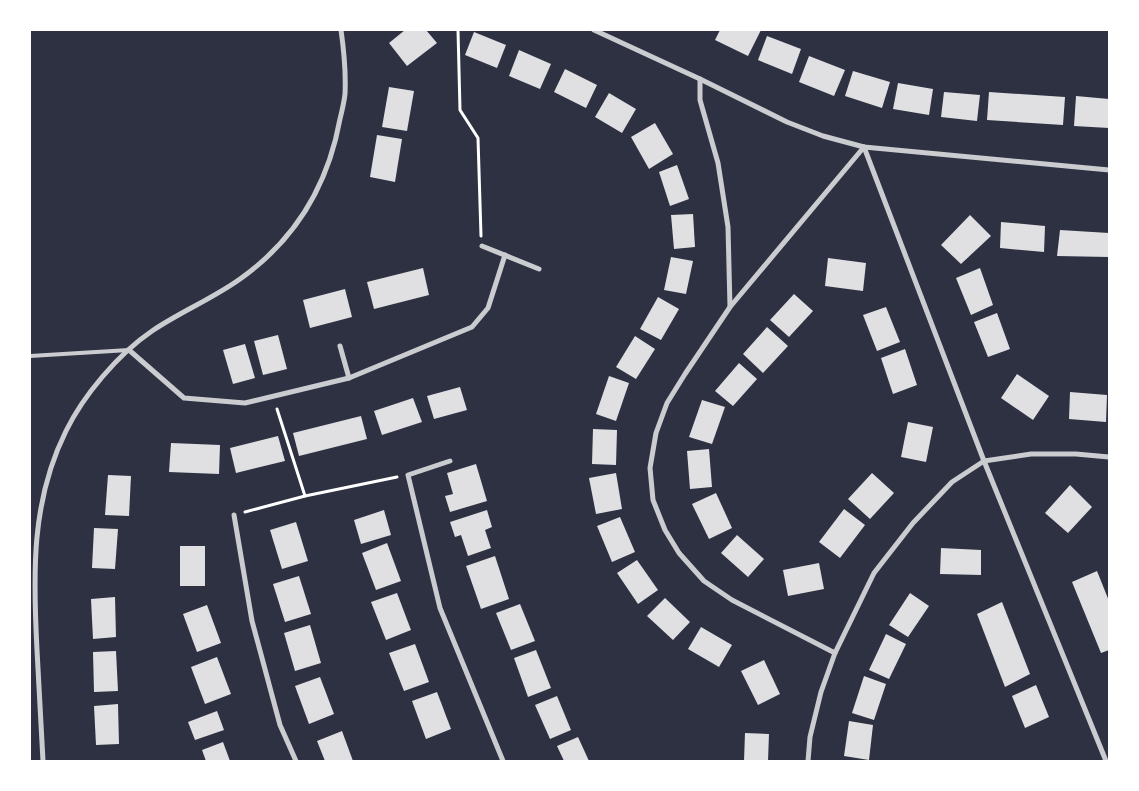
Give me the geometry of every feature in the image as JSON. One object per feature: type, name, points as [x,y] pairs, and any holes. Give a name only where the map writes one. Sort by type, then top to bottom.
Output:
[{"type":"street","points":[[43,761],[35,599],[35,557],[39,515],[45,484],[54,458],[76,413],[90,391],[129,350],[152,331],[240,278],[263,260],[304,215],[320,185],[336,142],[344,96],[345,57],[341,30]]},
{"type":"street","points":[[594,30],[787,122],[823,136],[864,147],[1109,170]]},
{"type":"street","points":[[700,79],[700,100],[718,163],[728,227],[730,307]]},
{"type":"street","points":[[835,652],[732,600],[704,581],[679,553],[665,530],[653,500],[650,468],[656,434],[667,403],[730,307],[864,147]]},
{"type":"street","points":[[864,147],[984,461],[1106,761]]},
{"type":"street","points":[[482,246],[539,269]]},
{"type":"street","points":[[129,350],[184,398],[246,403],[349,378],[472,327],[488,308],[504,255]]},
{"type":"street","points":[[340,346],[349,378]]},
{"type":"street","points":[[808,761],[810,738],[821,692],[835,652],[874,573],[913,523],[952,482],[984,461],[1031,454],[1076,454],[1109,457]]},
{"type":"street","points":[[450,461],[408,475],[440,608],[503,761]]},
{"type":"street","points":[[234,515],[252,621],[280,725],[296,761]]},
{"type":"lane","points":[[30,356],[129,350]]},
{"type":"path","points":[[458,30],[460,110],[478,138],[482,246]]},
{"type":"path","points":[[272,396],[305,496]]},
{"type":"path","points":[[234,515],[305,496],[408,475]]},
{"type":"building","points":[[405,30],[426,30],[437,43],[407,66],[389,43]]},
{"type":"building","points":[[720,30],[761,30],[748,56],[715,40]]},
{"type":"building","points":[[474,32],[506,45],[497,68],[465,55]]},
{"type":"building","points":[[767,36],[801,49],[792,74],[758,60]]},
{"type":"building","points":[[519,50],[551,64],[540,89],[509,76]]},
{"type":"building","points":[[809,56],[845,70],[834,96],[799,82]]},
{"type":"building","points":[[565,69],[597,85],[586,108],[554,92]]},
{"type":"building","points":[[853,71],[890,82],[882,108],[845,96]]},
{"type":"building","points":[[898,83],[933,89],[929,115],[893,109]]},
{"type":"building","points":[[389,87],[414,91],[407,131],[382,127]]},
{"type":"building","points":[[944,92],[980,95],[977,121],[941,117]]},
{"type":"building","points":[[989,92],[1065,97],[1063,125],[987,120]]},
{"type":"building","points":[[609,93],[636,109],[622,133],[595,117]]},
{"type":"building","points":[[1076,96],[1109,99],[1109,128],[1074,126]]},
{"type":"building","points":[[655,123],[673,154],[649,169],[631,137]]},
{"type":"building","points":[[377,135],[402,139],[395,182],[370,177]]},
{"type":"building","points":[[677,165],[689,199],[670,206],[659,172]]},
{"type":"building","points":[[693,214],[695,247],[674,249],[671,215]]},
{"type":"building","points":[[970,215],[991,236],[961,264],[941,245]]},
{"type":"building","points":[[1001,222],[1045,226],[1044,252],[1000,248]]},
{"type":"building","points":[[1060,230],[1109,233],[1109,257],[1057,256]]},
{"type":"building","points":[[671,257],[693,261],[686,294],[664,290]]},
{"type":"building","points":[[828,258],[866,263],[863,291],[825,286]]},
{"type":"building","points":[[423,268],[429,295],[374,309],[367,282]]},
{"type":"building","points":[[980,268],[993,305],[971,315],[956,278]]},
{"type":"building","points":[[345,289],[352,317],[310,328],[303,300]]},
{"type":"building","points":[[794,294],[813,311],[789,337],[770,320]]},
{"type":"building","points":[[658,297],[679,309],[661,340],[640,329]]},
{"type":"building","points":[[886,307],[900,342],[877,351],[863,315]]},
{"type":"building","points":[[997,313],[1010,349],[988,357],[974,322]]},
{"type":"building","points":[[767,327],[788,346],[763,373],[743,354]]},
{"type":"building","points":[[278,335],[287,369],[263,375],[254,341]]},
{"type":"building","points":[[635,336],[655,349],[636,379],[616,367]]},
{"type":"building","points":[[245,344],[255,378],[233,384],[223,350]]},
{"type":"building","points":[[905,349],[917,385],[893,394],[881,358]]},
{"type":"building","points":[[739,363],[757,379],[733,406],[715,391]]},
{"type":"building","points":[[1017,374],[1049,396],[1033,420],[1001,398]]},
{"type":"building","points":[[609,376],[629,383],[616,421],[596,414]]},
{"type":"building","points":[[460,387],[467,410],[434,419],[427,396]]},
{"type":"building","points":[[1070,392],[1107,395],[1106,422],[1069,419]]},
{"type":"building","points":[[413,398],[422,422],[382,435],[374,411]]},
{"type":"building","points":[[702,400],[725,407],[712,444],[689,437]]},
{"type":"building","points":[[361,416],[367,439],[299,456],[293,433]]},
{"type":"building","points":[[908,422],[933,427],[926,462],[901,457]]},
{"type":"building","points":[[593,429],[617,430],[616,465],[592,464]]},
{"type":"building","points":[[278,436],[285,461],[236,473],[230,448]]},
{"type":"building","points":[[171,443],[220,445],[219,474],[169,472]]},
{"type":"building","points":[[709,449],[712,487],[690,489],[687,451]]},
{"type":"building","points":[[476,464],[487,501],[450,512],[445,496],[453,494],[447,473]]},
{"type":"building","points":[[616,473],[622,509],[596,514],[589,478]]},
{"type":"building","points":[[872,473],[894,493],[870,519],[848,499]]},
{"type":"building","points":[[108,475],[131,476],[129,516],[105,515]]},
{"type":"building","points":[[1070,485],[1092,507],[1068,533],[1045,513]]},
{"type":"building","points":[[716,493],[732,528],[709,539],[692,504]]},
{"type":"building","points":[[844,509],[865,525],[840,558],[819,542]]},
{"type":"building","points":[[384,510],[391,535],[361,544],[354,520]]},
{"type":"building","points":[[487,510],[492,527],[485,530],[491,548],[468,556],[461,535],[455,537],[450,522]]},
{"type":"building","points":[[620,517],[635,552],[612,562],[597,526]]},
{"type":"building","points":[[296,522],[308,561],[282,569],[270,530]]},
{"type":"building","points":[[94,528],[118,529],[115,569],[92,568]]},
{"type":"building","points":[[737,535],[764,559],[748,577],[721,553]]},
{"type":"building","points":[[387,543],[401,581],[376,590],[362,553]]},
{"type":"building","points":[[180,546],[205,546],[205,586],[180,586]]},
{"type":"building","points":[[941,548],[981,550],[981,575],[940,574]]},
{"type":"building","points":[[495,556],[509,599],[481,609],[466,566]]},
{"type":"building","points":[[637,560],[658,590],[638,604],[617,573]]},
{"type":"building","points":[[819,563],[824,589],[788,596],[783,570]]},
{"type":"building","points":[[1097,571],[1109,601],[1109,650],[1101,653],[1072,582]]},
{"type":"building","points":[[299,576],[311,614],[285,622],[273,584]]},
{"type":"building","points":[[397,593],[411,630],[386,640],[371,602]]},
{"type":"building","points":[[910,593],[929,606],[908,637],[889,625]]},
{"type":"building","points":[[115,597],[116,637],[93,639],[91,599]]},
{"type":"building","points":[[665,598],[690,622],[673,640],[647,616]]},
{"type":"building","points":[[1002,602],[1030,674],[1005,687],[977,614]]},
{"type":"building","points":[[520,604],[535,641],[511,650],[496,613]]},
{"type":"building","points":[[207,605],[221,643],[197,652],[183,614]]},
{"type":"building","points":[[310,625],[321,663],[295,671],[284,633]]},
{"type":"building","points":[[701,627],[732,645],[719,667],[688,649]]},
{"type":"building","points":[[886,634],[906,644],[889,679],[869,670]]},
{"type":"building","points":[[415,644],[429,682],[404,691],[389,653]]},
{"type":"building","points":[[536,650],[551,688],[528,697],[514,658]]},
{"type":"building","points":[[116,651],[118,691],[94,692],[93,652]]},
{"type":"building","points":[[217,657],[231,694],[205,704],[191,667]]},
{"type":"building","points":[[764,660],[780,694],[758,705],[741,671]]},
{"type":"building","points":[[864,676],[886,684],[874,720],[852,713]]},
{"type":"building","points":[[320,677],[334,714],[309,724],[295,686]]},
{"type":"building","points":[[1036,685],[1049,717],[1025,728],[1012,696]]},
{"type":"building","points":[[437,692],[451,729],[426,739],[412,701]]},
{"type":"building","points":[[557,696],[571,730],[550,739],[535,705]]},
{"type":"building","points":[[118,704],[119,744],[96,745],[94,706]]},
{"type":"building","points":[[217,711],[224,730],[195,740],[188,722]]},
{"type":"building","points":[[849,721],[873,725],[869,760],[844,756]]},
{"type":"building","points":[[342,731],[353,761],[325,761],[317,741]]},
{"type":"building","points":[[745,733],[769,734],[768,761],[744,761]]},
{"type":"building","points":[[578,737],[589,761],[564,761],[557,746]]},
{"type":"building","points":[[223,742],[230,761],[206,761],[202,750]]}]
